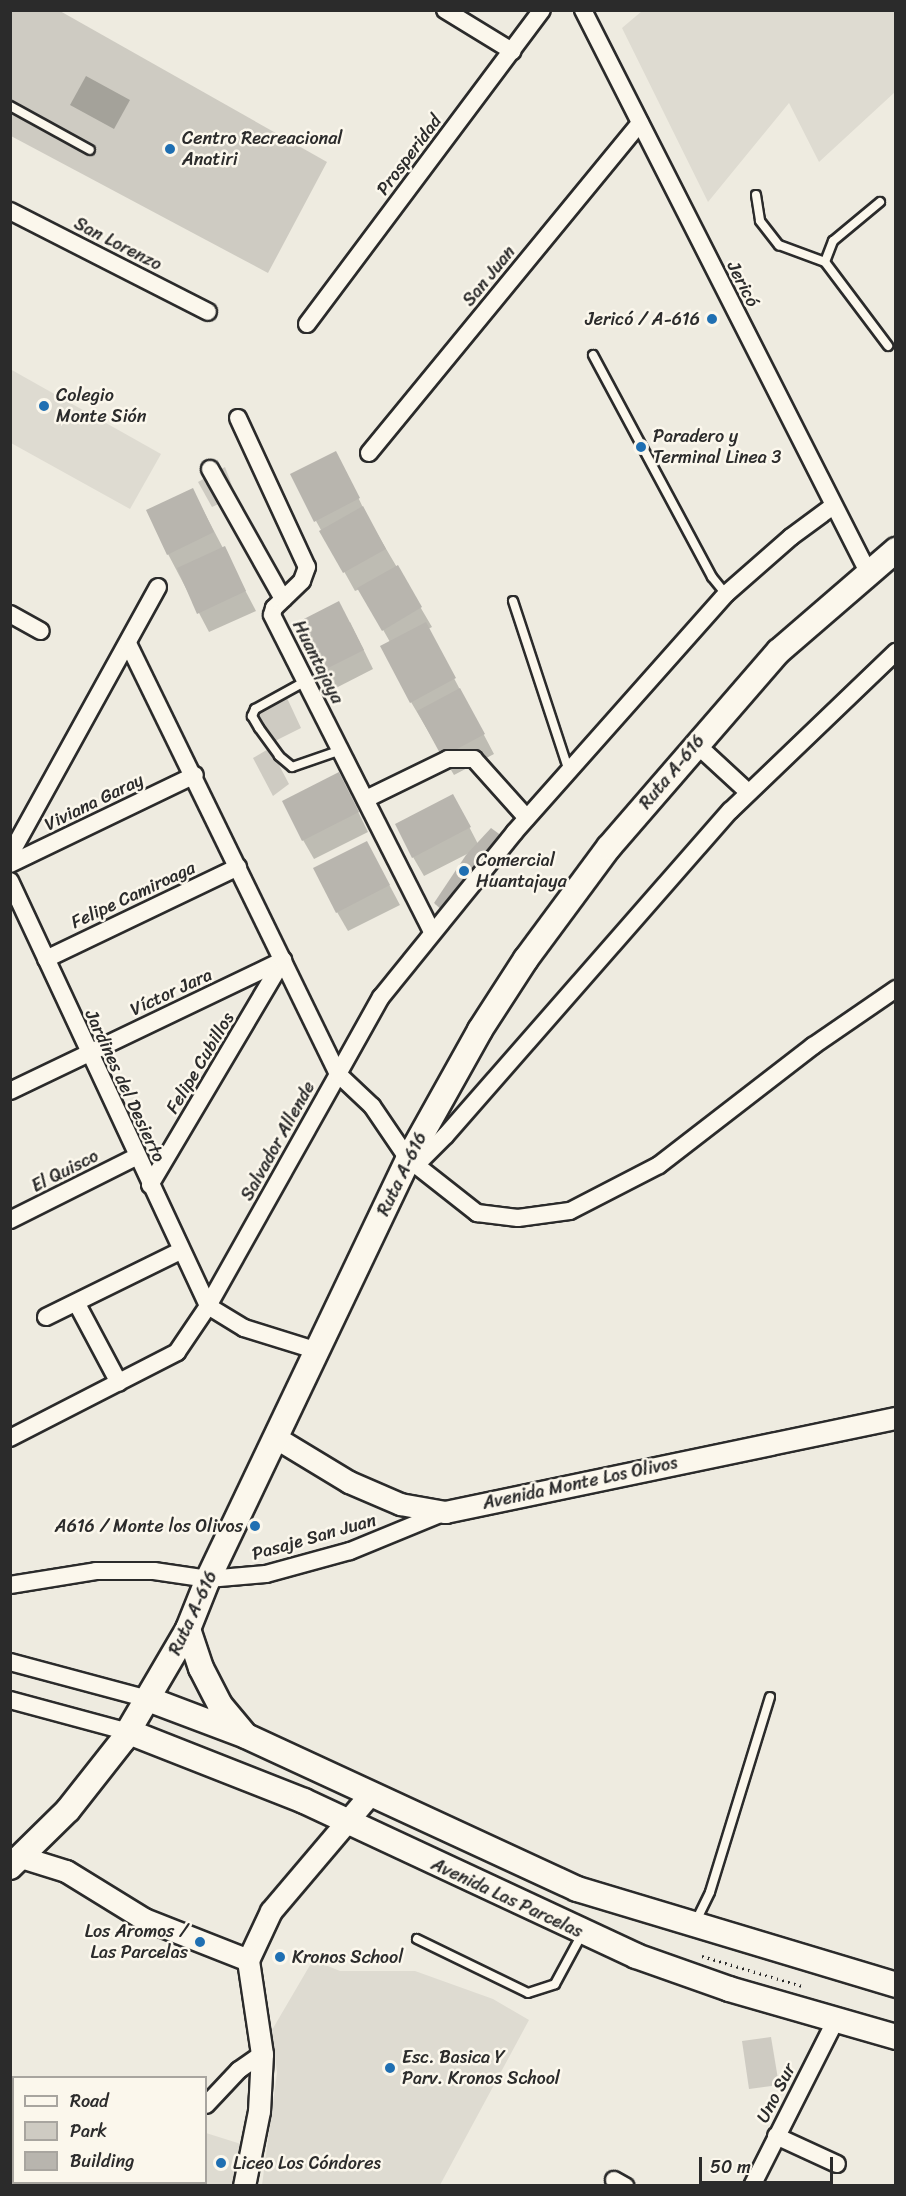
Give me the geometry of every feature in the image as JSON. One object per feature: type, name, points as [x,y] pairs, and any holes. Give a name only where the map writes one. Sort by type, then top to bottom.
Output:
[{"type":"main road","name":"Ruta A-616","points":[[16,1862],[68,1810],[129,1732],[188,1629],[208,1579],[278,1439],[318,1350],[412,1162],[480,1030],[526,959],[609,847],[779,651],[896,550]]},
{"type":"main road","points":[[188,1629],[201,1668],[220,1704],[246,1736]]},
{"type":"main road","name":"Avenida Las Parcelas","points":[[148,1699],[246,1736],[549,1877],[693,1926],[896,1985]]},
{"type":"main road","name":"Avenida Las Parcelas","points":[[129,1732],[255,1780],[350,1822],[582,1934],[682,1973],[896,2037]]},
{"type":"street","points":[[445,10],[512,51]]},
{"type":"street","name":"Prosperidad","points":[[307,324],[542,10]]},
{"type":"street","name":"Jericó","points":[[583,10],[869,574]]},
{"type":"street","name":"San Juan","points":[[369,453],[640,123]]},
{"type":"street","name":"San Lorenzo","points":[[10,211],[208,312]]},
{"type":"street","name":"Huantajaya","points":[[238,418],[307,567],[302,581],[283,599],[272,615],[432,932]]},
{"type":"street","points":[[210,469],[283,599]]},
{"type":"street","points":[[833,506],[726,594],[527,818],[381,997],[338,1074],[372,1106],[412,1162],[477,1213],[518,1218],[570,1211],[659,1165],[813,1047],[896,989]]},
{"type":"street","points":[[10,855],[129,646],[159,587]]},
{"type":"street","points":[[10,614],[40,631]]},
{"type":"street","name":"Salvador Allende","points":[[10,1438],[177,1352],[208,1306],[338,1074],[195,775],[129,646]]},
{"type":"street","points":[[412,1162],[748,792],[896,652]]},
{"type":"street","points":[[696,744],[748,792]]},
{"type":"street","points":[[366,799],[448,759],[474,759],[527,818]]},
{"type":"street","name":"Viviana Garay","points":[[10,864],[195,775]]},
{"type":"street","name":"Felipe Camiroaga","points":[[46,959],[238,867]]},
{"type":"street","name":"Jardines del Desierto","points":[[10,881],[136,1157],[208,1306]]},
{"type":"street","name":"Víctor Jara","points":[[10,1091],[283,960]]},
{"type":"street","name":"Felipe Cubillos","points":[[150,1185],[283,960]]},
{"type":"street","name":"El Quisco","points":[[10,1220],[136,1157]]},
{"type":"street","points":[[46,1317],[77,1304],[180,1251]]},
{"type":"street","points":[[77,1304],[119,1383]]},
{"type":"street","points":[[208,1306],[244,1328],[318,1350]]},
{"type":"street","name":"Avenida Monte Los Olivos","points":[[278,1439],[349,1482],[400,1504],[445,1512],[896,1418]]},
{"type":"street","name":"Pasaje San Juan","points":[[10,1585],[96,1571],[154,1571],[208,1579],[266,1574],[350,1551],[445,1512]]},
{"type":"street","points":[[10,1662],[148,1699]]},
{"type":"street","points":[[10,1700],[129,1732]]},
{"type":"street","points":[[244,2186],[259,2111],[262,2054],[248,1960],[271,1911],[350,1822],[371,1793]]},
{"type":"street","points":[[16,1862],[66,1871],[144,1919],[248,1960]]},
{"type":"street","name":"Uno Sur","points":[[752,2186],[836,2020]]},
{"type":"street","points":[[207,2105],[239,2070],[262,2054]]},
{"type":"street","points":[[776,2136],[837,2164]]},
{"type":"lane","points":[[10,106],[90,150]]},
{"type":"lane","points":[[756,195],[760,221],[779,245],[825,262],[888,346]]},
{"type":"lane","points":[[825,262],[833,241],[880,202]]},
{"type":"lane","points":[[593,355],[712,577],[726,594]]},
{"type":"lane","points":[[513,601],[569,772]]},
{"type":"lane","points":[[306,681],[255,709],[252,716],[259,728],[292,767],[341,750]]},
{"type":"lane","points":[[693,1926],[710,1892],[770,1697]]},
{"type":"lane","points":[[417,1939],[528,1993],[555,1984],[582,1934]]},
{"type":"shaded area","points":[[642,11],[895,11],[895,92],[819,162],[789,103],[708,202],[622,28]]},
{"type":"shaded area","points":[[86,76],[130,100],[114,129],[70,105]]},
{"type":"shaded area","name":"Colegio Monte Sión","points":[[10,369],[161,454],[130,509],[11,443]]},
{"type":"shaded area","name":"Esc. Basica Y Parv. Kronos School","points":[[313,1960],[340,1971],[415,1971],[493,1999],[529,2020],[440,2185],[262,2185],[277,2073],[272,2030]]},
{"type":"shaded area","name":"Liceo Los Cóndores","points":[[207,2133],[241,2144],[233,2185],[124,2186],[207,2184]]},
{"type":"green space","name":"Centro Recreacional Anatiri","points":[[10,11],[60,11],[327,162],[268,273],[11,136]]},
{"type":"green space","points":[[225,467],[236,496],[212,507],[198,482]]},
{"type":"green space","points":[[287,698],[301,728],[273,742],[256,714]]},
{"type":"green space","points":[[270,748],[289,784],[273,796],[253,758]]},
{"type":"green space","points":[[771,2037],[779,2085],[749,2089],[742,2041]]},
{"type":"building","points":[[336,451],[360,498],[314,522],[290,474]]},
{"type":"building","points":[[193,488],[214,532],[167,555],[146,510]]},
{"type":"building","points":[[363,506],[386,549],[343,573],[319,531]]},
{"type":"building","points":[[225,546],[246,591],[197,614],[177,568]]},
{"type":"building","points":[[398,565],[422,607],[382,631],[357,588]]},
{"type":"building","points":[[339,601],[364,650],[320,672],[296,623]]},
{"type":"building","points":[[426,622],[456,678],[410,703],[380,646]]},
{"type":"building","points":[[460,688],[485,734],[442,757],[417,711]]},
{"type":"building","points":[[339,772],[359,812],[302,841],[282,801]]},
{"type":"building","points":[[453,794],[471,827],[412,858],[395,824]]},
{"type":"building","name":"Comercial Huantajaya","points":[[491,828],[502,836],[442,909],[434,903],[466,855]]},
{"type":"building","points":[[367,841],[390,885],[336,913],[313,868]]},
{"type":"place","name":"Centro Recreacional Anatiri","points":[[170,149]]},
{"type":"place","name":"Jericó / A-616","points":[[712,319]]},
{"type":"place","name":"Colegio Monte Sión","points":[[44,406]]},
{"type":"place","name":"Paradero y Terminal Linea 3","points":[[641,447]]},
{"type":"place","name":"Comercial Huantajaya","points":[[464,871]]},
{"type":"place","name":"A616 / Monte los Olivos","points":[[255,1526]]},
{"type":"place","name":"Los Aromos / Las Parcelas","points":[[200,1942]]},
{"type":"place","name":"Kronos School","points":[[280,1957]]},
{"type":"place","name":"Esc. Basica Y Parv. Kronos School","points":[[390,2068]]},
{"type":"place","name":"Liceo Los Cóndores","points":[[221,2163]]}]
